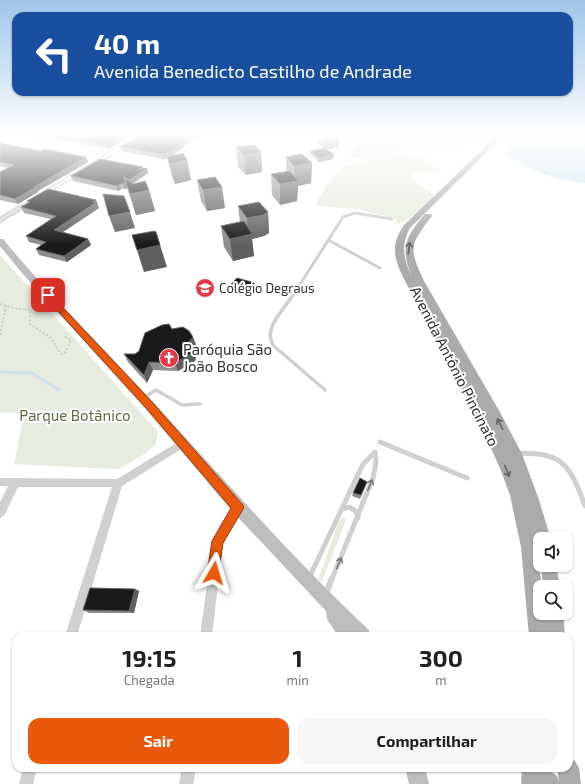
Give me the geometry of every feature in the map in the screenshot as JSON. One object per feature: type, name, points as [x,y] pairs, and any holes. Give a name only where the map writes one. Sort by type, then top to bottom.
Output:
[{"type":"main road","name":"Avenida Antônio Pincinato","points":[[464,172],[407,227],[400,242],[400,258],[431,321],[485,421],[516,495],[525,528],[534,580],[538,632]]},
{"type":"main road","name":"Avenida Antônio Pincinato","points":[[472,172],[421,223],[412,236],[408,252],[409,258],[419,281],[487,399],[515,453],[531,497],[541,532]]},
{"type":"main road","points":[[0,241],[29,275],[143,398],[238,507],[324,599],[359,632]]},
{"type":"main road","points":[[324,599],[345,632]]},
{"type":"main road","points":[[555,620],[556,632]]},
{"type":"main road","points":[[416,772],[419,784]]},
{"type":"main road","points":[[531,772],[548,784]]},
{"type":"main road","points":[[568,772],[570,784]]},
{"type":"street","points":[[0,482],[118,483],[183,443]]},
{"type":"street","points":[[0,513],[15,482]]},
{"type":"street","points":[[72,632],[118,483]]},
{"type":"street","points":[[207,632],[218,541],[238,507]]},
{"type":"street","points":[[26,784],[29,772]]},
{"type":"street","points":[[186,784],[188,772]]},
{"type":"lane","points":[[42,193],[77,172]]},
{"type":"lane","points":[[41,197],[83,172]]},
{"type":"lane","points":[[0,218],[36,196]]},
{"type":"lane","points":[[0,222],[35,201]]},
{"type":"lane","points":[[13,211],[18,212]]},
{"type":"lane","points":[[325,390],[274,346],[269,340],[269,334],[276,320],[301,284],[340,219],[346,215],[355,213],[392,219]]},
{"type":"lane","points":[[328,240],[380,268]]},
{"type":"lane","points":[[143,398],[156,390],[182,405],[200,404]]},
{"type":"lane","points":[[380,442],[467,478]]},
{"type":"lane","points":[[307,581],[343,509],[363,464],[375,452],[376,463],[373,478],[324,599]]},
{"type":"lane","points":[[515,453],[539,454],[557,460],[567,468],[581,493],[585,506]]},
{"type":"lane","points":[[343,509],[349,507],[356,511],[358,518]]},
{"type":"path","points":[[0,304],[30,310],[30,324],[36,330],[50,337],[58,352],[62,354],[66,352],[71,340],[64,336]]},
{"type":"path","points":[[0,335],[6,306]]},
{"type":"green space","points":[[337,172],[438,172],[421,172],[413,174],[412,177],[417,183],[437,197],[398,225],[395,218],[360,209],[316,206],[324,190]]},
{"type":"green space","name":"Parque Botânico","points":[[0,255],[158,432],[156,444],[145,454],[118,469],[14,464],[24,413],[0,413]]},
{"type":"green space","points":[[343,517],[346,520],[323,579],[321,581],[318,580],[339,521]]},
{"type":"water","points":[[537,172],[585,172],[585,183],[565,180]]},
{"type":"building","points":[[0,172],[61,172],[15,199],[0,195]]},
{"type":"building","points":[[79,172],[142,172],[129,180],[124,177],[126,182],[117,186],[71,176]]},
{"type":"building","points":[[290,172],[298,181],[280,184],[271,174]]},
{"type":"building","points":[[124,177],[133,184],[145,181],[149,190],[130,194]]},
{"type":"building","points":[[215,177],[222,187],[203,190],[197,180]]},
{"type":"building","points":[[48,189],[96,200],[93,202],[97,202],[54,230],[88,239],[64,256],[36,249],[46,242],[26,236],[56,216],[21,207],[30,202],[27,201]]},
{"type":"building","points":[[103,194],[124,196],[130,212],[109,216]]},
{"type":"building","points":[[259,202],[268,212],[263,215],[247,218],[238,206]]},
{"type":"building","points":[[244,221],[252,234],[230,239],[221,226]]},
{"type":"building","points":[[155,231],[160,245],[137,250],[132,235]]},
{"type":"building","points":[[237,278],[255,283],[249,290],[231,284]]},
{"type":"building","name":"Paróquia São João Bosco","points":[[169,324],[172,329],[183,327],[189,331],[193,337],[187,344],[194,349],[192,353],[175,363],[149,362],[144,375],[124,354],[135,354],[139,351],[145,333],[162,325]]},
{"type":"building","points":[[360,478],[367,482],[361,495],[353,493]]},
{"type":"building","points":[[90,588],[135,589],[129,611],[83,610]]},
{"type":"waterway","points":[[0,372],[32,373],[59,390]]},
{"type":"place","name":"Colégio Degraus","points":[[205,288]]},
{"type":"place","name":"Paróquia São João Bosco","points":[[169,358]]},
{"type":"route","points":[[48,295],[149,405],[238,507],[218,541],[214,573]]}]
